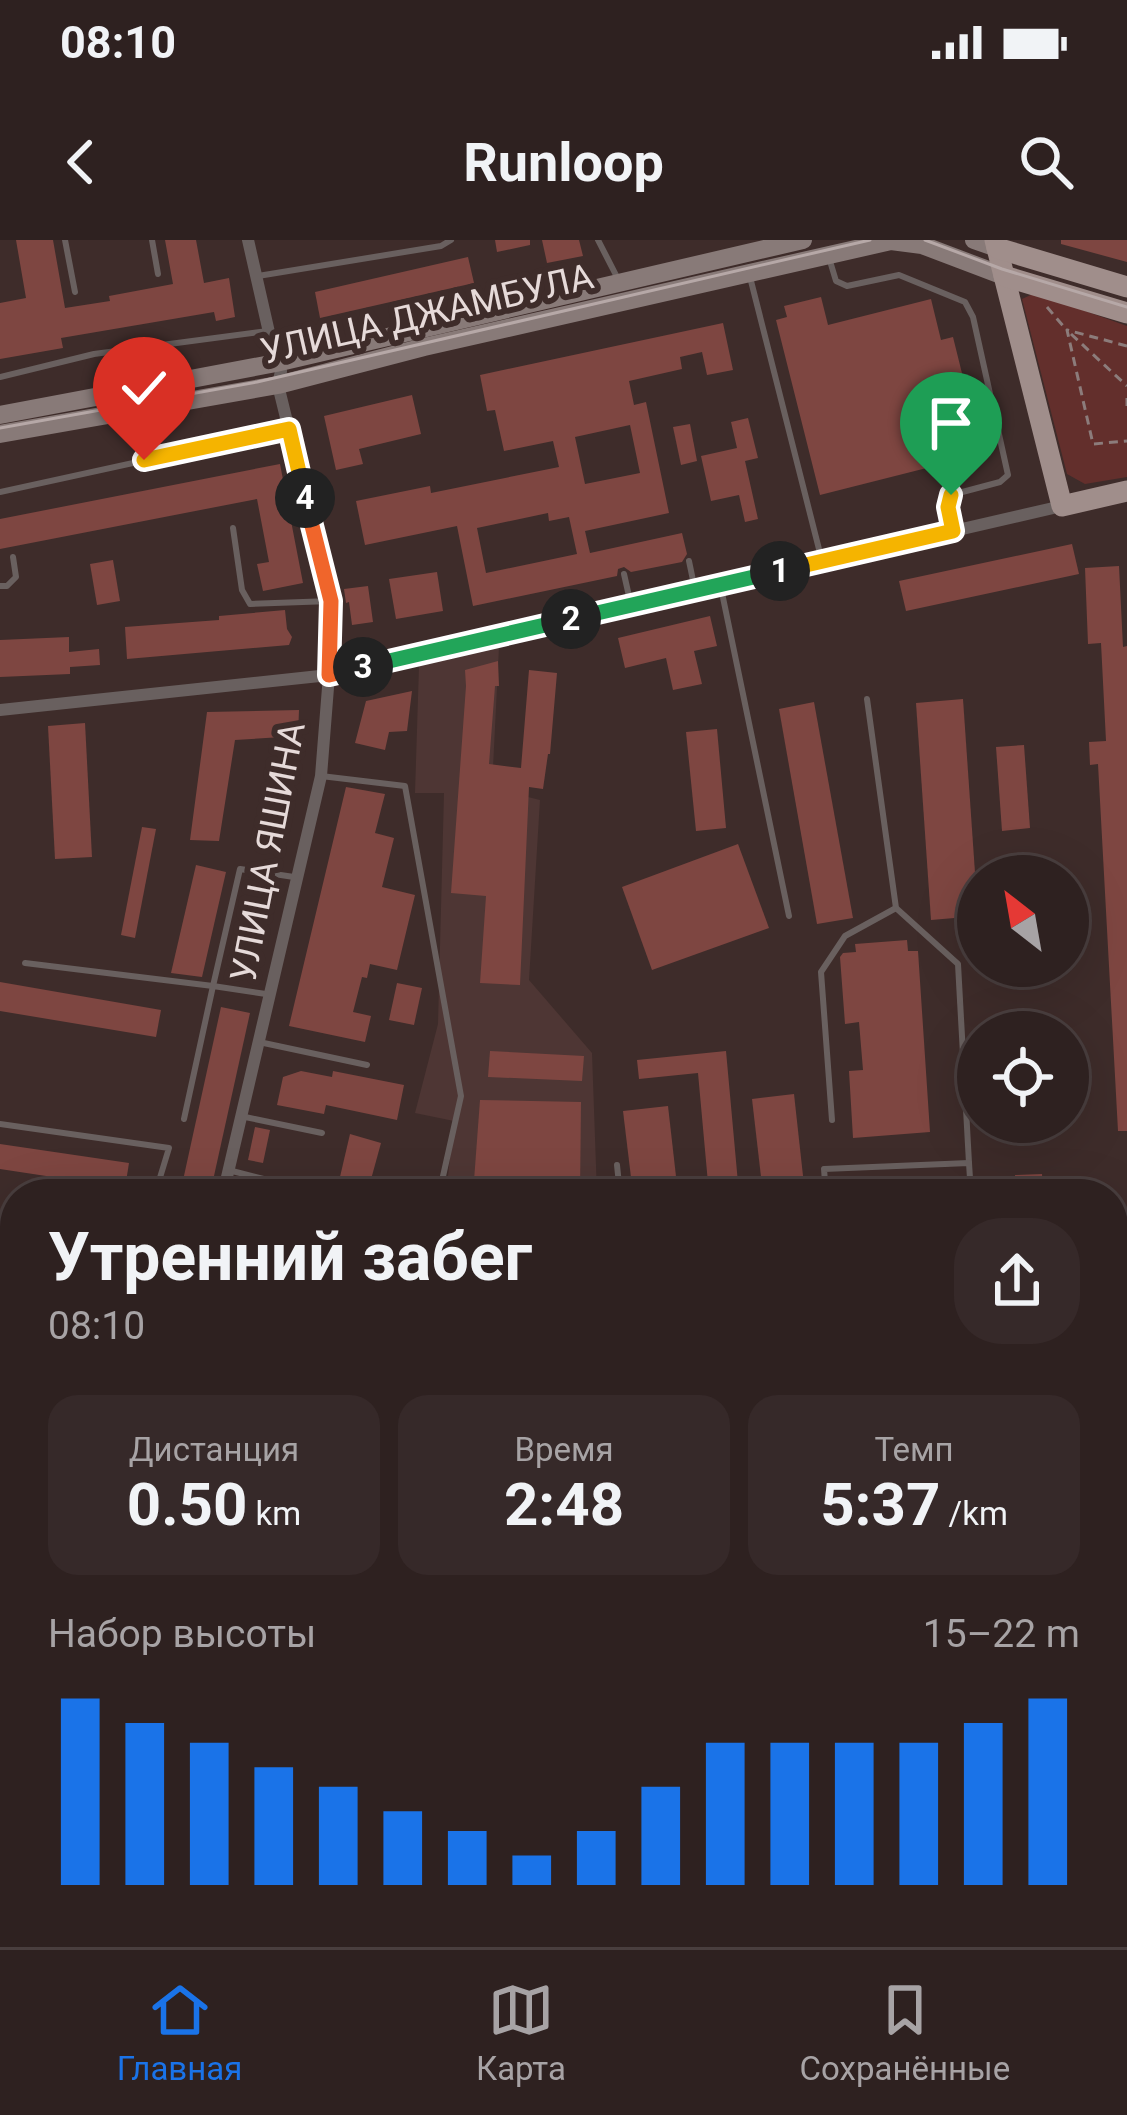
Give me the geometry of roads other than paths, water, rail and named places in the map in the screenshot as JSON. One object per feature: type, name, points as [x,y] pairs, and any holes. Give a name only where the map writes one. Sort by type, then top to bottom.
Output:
[{"type":"main road","points":[[996,244],[1062,506],[1127,491]]},
{"type":"main road","points":[[996,244],[1127,287]]},
{"type":"main road","points":[[1006,284],[1127,313]]},
{"type":"street","name":"УЛИЦА ЯШИНА","points":[[227,1179],[321,776],[331,601],[248,240]]},
{"type":"street","name":"УЛИЦА ДЖАМБУЛА","points":[[0,415],[276,363],[802,240]]},
{"type":"street","points":[[974,240],[996,244]]},
{"type":"street","name":"УЛИЦА ДЖАМБУЛА","points":[[0,434],[278,385],[879,243],[907,242],[943,252],[1006,284]]},
{"type":"street","points":[[0,710],[329,675],[1062,506]]},
{"type":"lane","points":[[64,240],[75,292]]},
{"type":"lane","points":[[152,240],[158,274]]},
{"type":"lane","points":[[258,276],[441,246],[451,240]]},
{"type":"lane","points":[[598,240],[620,282]]},
{"type":"lane","points":[[828,254],[836,280],[847,286],[899,275],[964,302],[973,317],[1008,475],[1000,482],[951,495],[948,507],[953,531]]},
{"type":"lane","points":[[749,273],[822,561]]},
{"type":"lane","points":[[0,377],[94,354],[269,331]]},
{"type":"lane","points":[[0,492],[289,429]]},
{"type":"lane","points":[[233,528],[242,590],[250,604],[331,601]]},
{"type":"lane","points":[[0,586],[16,578],[13,557]]},
{"type":"lane","points":[[688,561],[695,590]]},
{"type":"lane","points":[[624,574],[631,605]]},
{"type":"lane","points":[[720,585],[789,916]]},
{"type":"lane","points":[[867,699],[896,908],[958,964],[970,1179]]},
{"type":"lane","points":[[321,776],[406,786],[461,1096],[442,1179]]},
{"type":"lane","points":[[184,1119],[240,869],[298,878]]},
{"type":"lane","points":[[832,1120],[821,972],[845,936],[896,908]]},
{"type":"lane","points":[[25,963],[270,994]]},
{"type":"lane","points":[[259,1042],[367,1065]]},
{"type":"lane","points":[[241,1117],[322,1133]]},
{"type":"lane","points":[[0,1124],[169,1148],[160,1179]]},
{"type":"lane","points":[[825,1179],[824,1169],[969,1163]]},
{"type":"lane","points":[[617,1165],[618,1179]]},
{"type":"lane","points":[[229,1170],[265,1179]]},
{"type":"tram line","points":[[0,428],[257,382],[870,240]]},
{"type":"tram line","points":[[925,240],[1127,307]]}]
